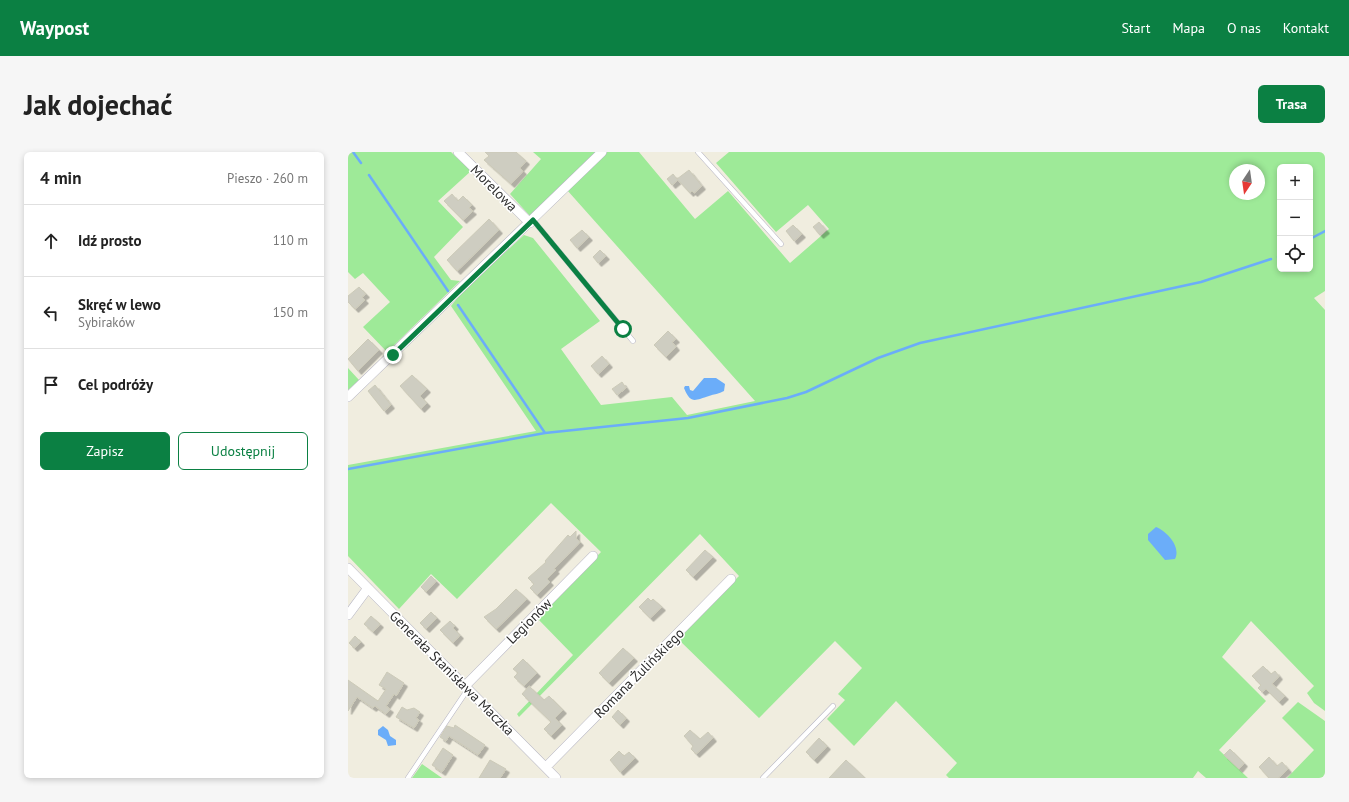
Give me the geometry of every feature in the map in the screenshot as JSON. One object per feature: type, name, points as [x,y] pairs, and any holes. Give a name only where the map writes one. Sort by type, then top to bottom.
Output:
[{"type":"street","name":"Morelowa","points":[[458,152],[531,222]]},
{"type":"street","points":[[348,397],[602,152]]},
{"type":"street","name":"Legionów","points":[[467,688],[593,556]]},
{"type":"street","name":"Generała Stanisława Maczka","points":[[348,568],[556,778]]},
{"type":"street","name":"Romana Żulińskiego","points":[[546,767],[731,579]]},
{"type":"street","points":[[348,615],[368,588]]},
{"type":"lane","points":[[698,152],[781,244]]},
{"type":"lane","points":[[531,222],[633,341]]},
{"type":"lane","points":[[408,778],[467,688]]},
{"type":"lane","points":[[764,778],[833,706]]},
{"type":"green space","points":[[348,152],[451,152],[471,171],[438,201],[463,227],[434,257],[451,280],[460,281],[387,352],[363,327],[390,302],[363,273],[355,279],[348,272]]},
{"type":"green space","points":[[533,152],[599,152],[530,216],[510,194],[541,159]]},
{"type":"green space","points":[[607,152],[639,152],[695,219],[728,191],[790,263],[829,229],[808,205],[776,232],[716,163],[729,152],[1325,152],[1325,291],[1314,298],[1325,310],[1325,711],[1314,703],[1307,693],[1314,686],[1251,621],[1222,657],[1266,701],[1219,750],[1248,778],[1206,778],[1198,771],[1193,778],[949,778],[946,775],[957,763],[896,701],[854,746],[827,719],[845,700],[838,694],[862,668],[835,641],[759,718],[677,638],[739,576],[700,534],[519,717],[517,714],[573,655],[537,618],[601,552],[551,503],[457,599],[431,574],[399,609],[348,556],[348,465],[536,431],[451,306],[462,292],[524,235],[533,238],[600,321],[561,349],[601,405],[672,397],[687,415],[755,401],[567,190]]},
{"type":"green space","points":[[348,368],[359,380],[348,390]]},
{"type":"green space","points":[[1298,702],[1325,721],[1325,778],[1287,778],[1314,750],[1282,718]]},
{"type":"green space","points":[[422,764],[442,778],[412,778]]},
{"type":"water","points":[[704,378],[716,378],[725,384],[724,391],[697,400],[691,399],[684,388],[685,386],[689,386],[690,390],[693,391]]},
{"type":"water","points":[[1156,527],[1165,532],[1175,545],[1175,559],[1165,560],[1148,540],[1148,534]]},
{"type":"water","points":[[383,726],[388,730],[390,736],[396,740],[396,745],[388,746],[386,740],[378,735],[378,730]]},
{"type":"building","points":[[485,152],[516,152],[526,161],[520,168],[523,171],[511,184],[484,160],[489,156]]},
{"type":"building","points":[[689,170],[702,186],[694,193],[692,191],[690,193],[678,180],[672,185],[667,179],[673,174],[677,179]]},
{"type":"building","points":[[452,194],[458,201],[463,196],[472,205],[469,208],[473,211],[463,220],[444,201]]},
{"type":"building","points":[[489,219],[499,230],[457,271],[447,260]]},
{"type":"building","points":[[819,222],[826,230],[820,235],[813,227]]},
{"type":"building","points":[[793,225],[802,234],[794,241],[786,231]]},
{"type":"building","points":[[582,230],[589,237],[577,248],[570,240]]},
{"type":"building","points":[[600,250],[606,256],[598,263],[593,257]]},
{"type":"building","points":[[359,287],[366,294],[362,297],[365,300],[355,309],[348,302],[348,296]]},
{"type":"building","points":[[668,331],[676,339],[672,342],[676,347],[666,357],[654,345]]},
{"type":"building","points":[[368,339],[379,350],[358,371],[348,359]]},
{"type":"building","points":[[602,356],[609,364],[598,374],[591,366]]},
{"type":"building","points":[[412,375],[427,389],[420,396],[427,403],[421,409],[400,386]]},
{"type":"building","points":[[622,382],[626,388],[617,395],[612,389]]},
{"type":"building","points":[[375,385],[391,405],[384,411],[368,391]]},
{"type":"building","points":[[576,531],[576,538],[580,542],[554,569],[556,570],[547,579],[550,582],[537,595],[530,588],[534,584],[528,578],[546,562],[545,561],[568,535],[570,537]]},
{"type":"building","points":[[705,550],[713,557],[693,577],[686,570]]},
{"type":"building","points":[[431,576],[436,581],[426,592],[421,587]]},
{"type":"building","points":[[516,589],[527,599],[496,629],[484,617],[496,609]]},
{"type":"building","points":[[648,598],[651,601],[653,599],[662,607],[650,618],[639,607]]},
{"type":"building","points":[[431,612],[437,618],[426,629],[420,623]]},
{"type":"building","points":[[371,616],[380,624],[373,632],[364,624]]},
{"type":"building","points":[[450,621],[455,626],[453,628],[460,635],[453,643],[440,630]]},
{"type":"building","points":[[355,636],[361,642],[354,648],[349,643]]},
{"type":"building","points":[[623,648],[634,658],[609,683],[599,673]]},
{"type":"building","points":[[523,659],[537,673],[524,686],[514,677],[518,673],[513,669]]},
{"type":"building","points":[[1263,666],[1271,674],[1275,671],[1279,676],[1272,684],[1285,696],[1279,702],[1266,689],[1262,692],[1258,688],[1261,685],[1252,676]]},
{"type":"building","points":[[387,672],[404,683],[396,696],[394,694],[386,706],[390,709],[386,714],[375,706],[373,708],[357,697],[348,711],[348,680],[378,701],[386,689],[379,685]]},
{"type":"building","points":[[529,686],[544,700],[549,696],[563,710],[555,718],[562,725],[551,736],[544,729],[551,722],[522,694]]},
{"type":"building","points":[[402,707],[407,710],[414,708],[420,712],[416,718],[419,720],[414,728],[396,717]]},
{"type":"building","points":[[618,710],[626,718],[620,725],[612,717]]},
{"type":"building","points":[[455,725],[485,745],[478,755],[449,736],[446,741],[440,737],[447,726],[454,728]]},
{"type":"building","points":[[690,730],[700,739],[708,732],[713,738],[696,754],[691,749],[693,746],[684,736]]},
{"type":"building","points":[[819,738],[827,746],[814,760],[806,752]]},
{"type":"building","points":[[443,748],[453,755],[442,772],[432,765]]},
{"type":"building","points":[[1230,749],[1244,763],[1239,769],[1224,755]]},
{"type":"building","points":[[619,751],[624,756],[629,752],[635,758],[620,772],[610,760]]},
{"type":"building","points":[[1269,757],[1277,766],[1282,762],[1288,769],[1278,778],[1269,778],[1259,767]]},
{"type":"building","points":[[490,760],[506,769],[500,778],[479,778]]},
{"type":"building","points":[[846,760],[865,778],[829,778]]},
{"type":"waterway","points":[[353,152],[361,163]]},
{"type":"waterway","points":[[369,175],[448,291]]},
{"type":"waterway","points":[[1313,237],[1325,231]]},
{"type":"waterway","points":[[348,469],[545,433],[688,418],[787,398],[806,392],[878,358],[920,343],[1201,282],[1271,259]]},
{"type":"waterway","points":[[458,305],[545,433]]},
{"type":"route","points":[[393,355],[533,220],[623,329]]}]
